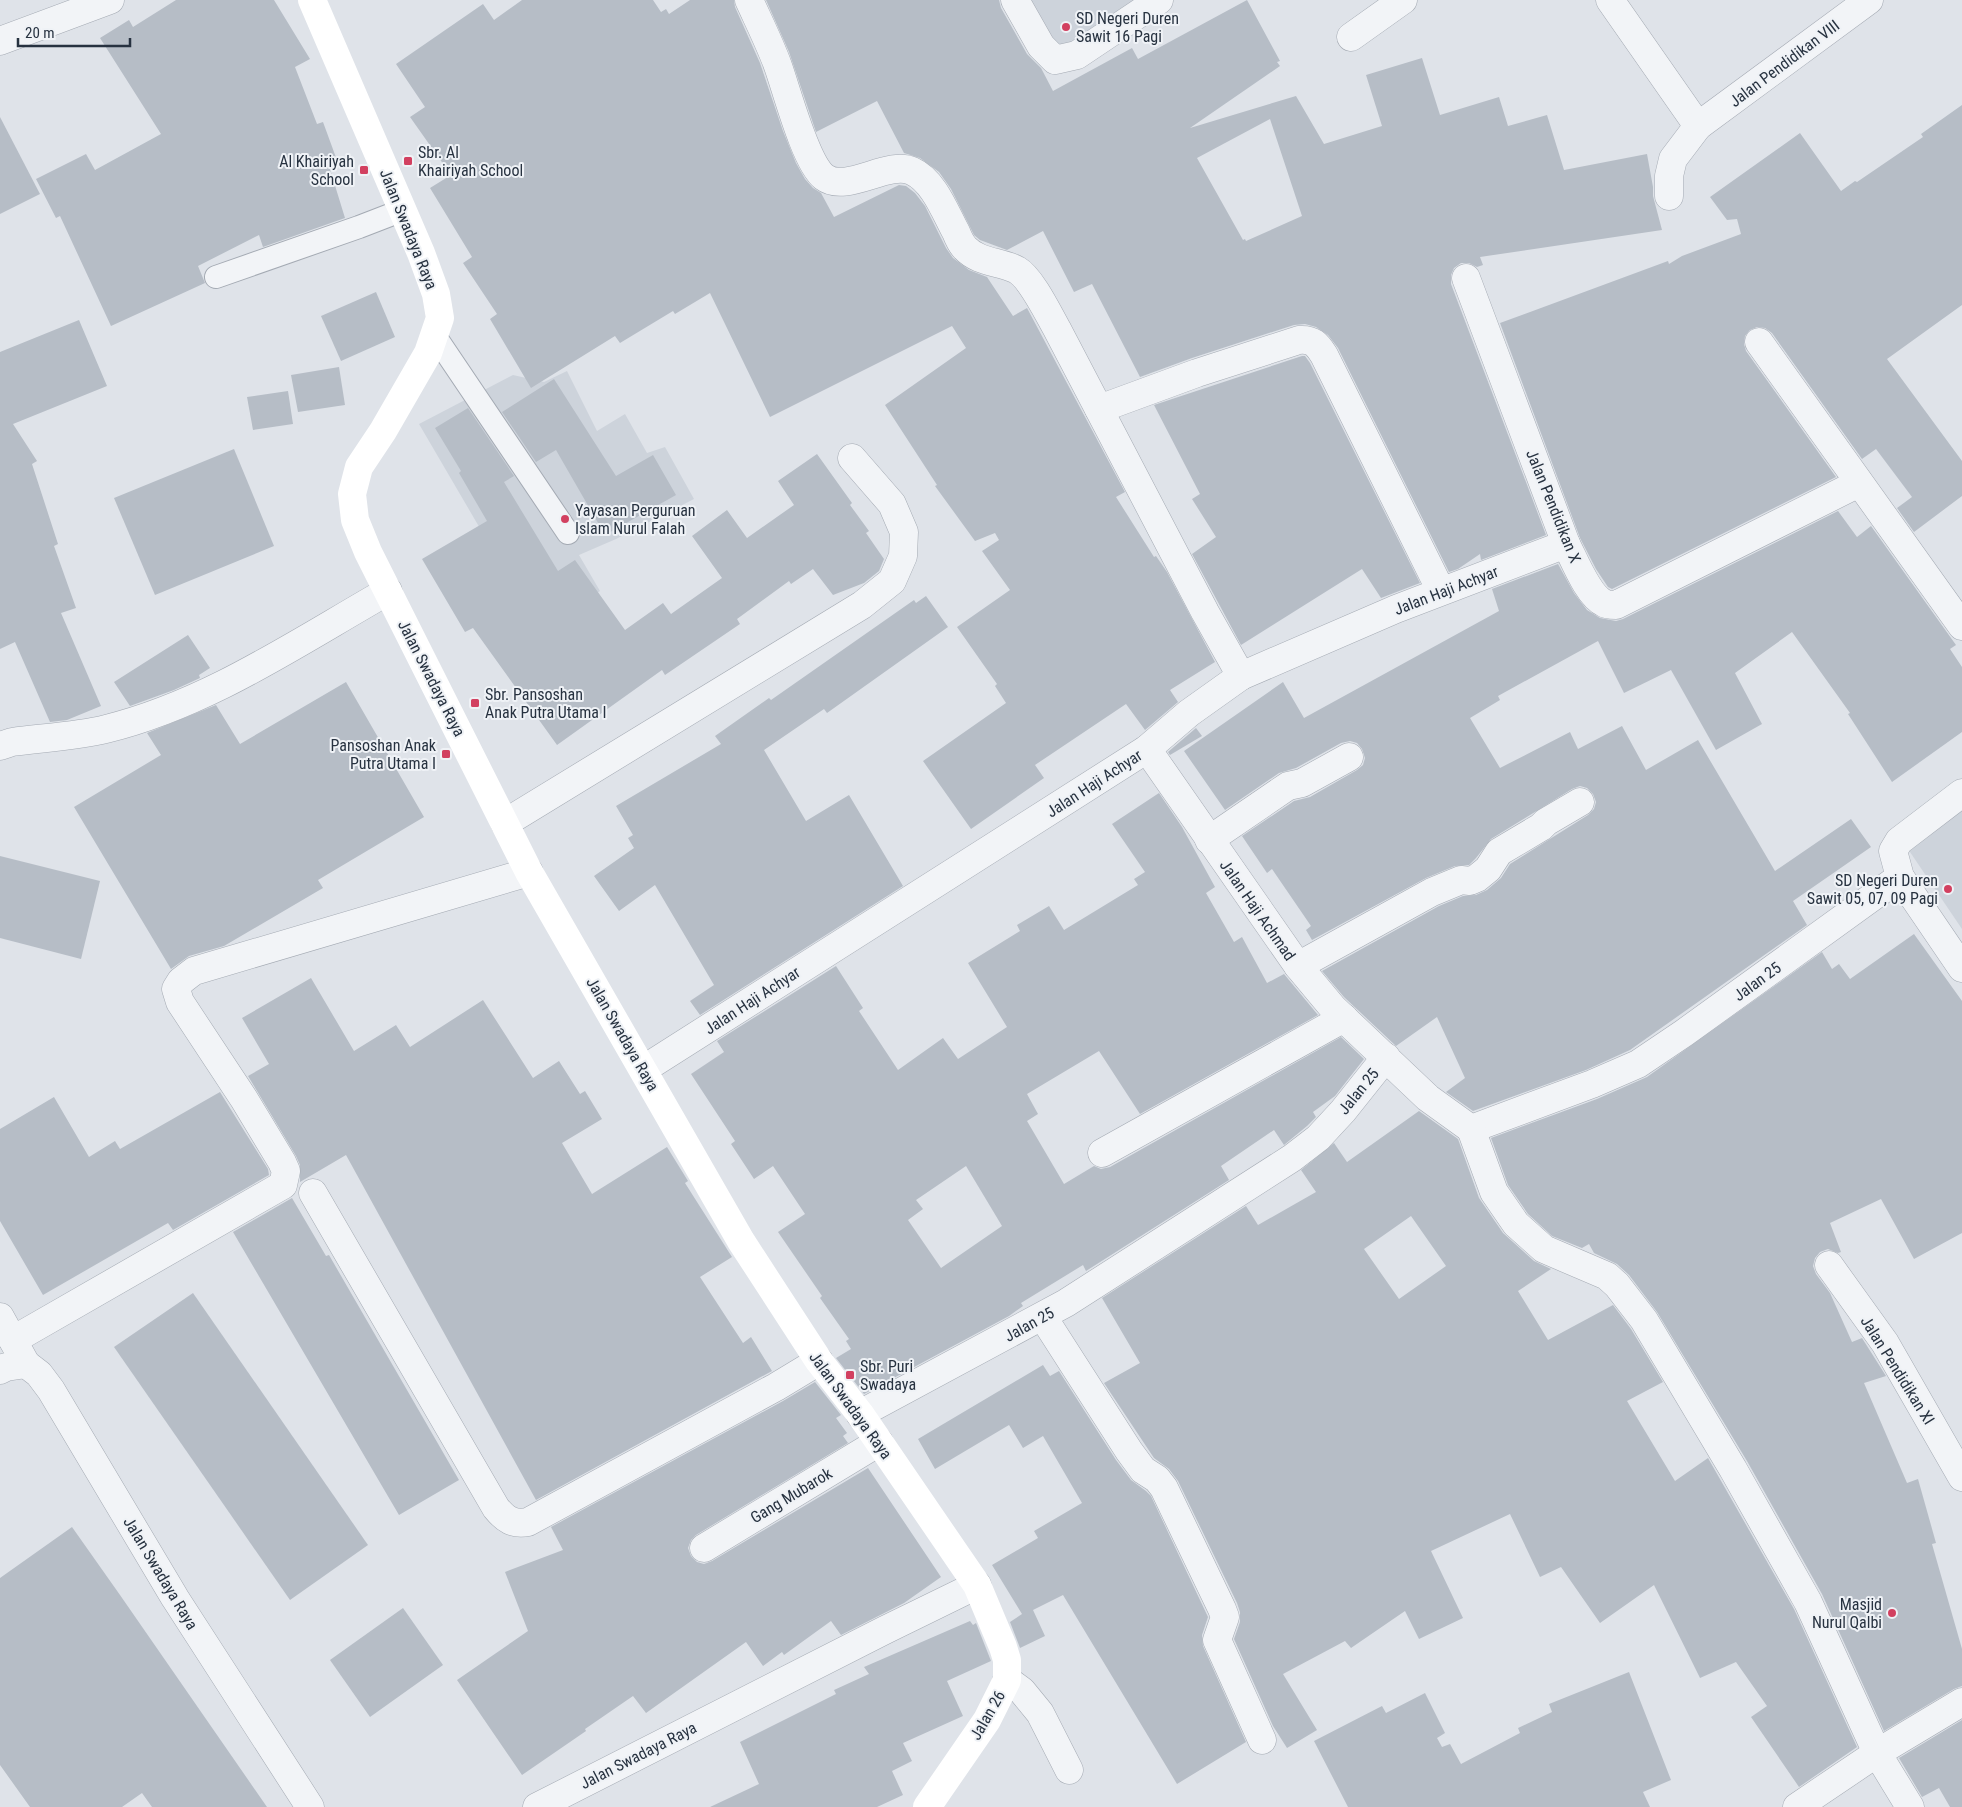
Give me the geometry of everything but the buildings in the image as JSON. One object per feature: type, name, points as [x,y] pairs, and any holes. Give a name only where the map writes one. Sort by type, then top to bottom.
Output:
[{"type":"street","points":[[0,41],[110,0]]},
{"type":"street","name":"Jalan Swadaya Raya","points":[[312,0],[403,210],[436,294],[440,318],[428,353],[388,422],[359,467],[352,494],[355,520],[368,552],[529,872],[644,1069],[741,1241],[819,1361],[860,1414],[978,1585],[885,1630],[537,1807]]},
{"type":"street","points":[[749,0],[778,65],[801,136],[817,170],[826,178],[838,181],[901,168],[912,170],[924,179],[938,198],[964,248],[978,258],[1017,270],[1033,287],[1241,676]]},
{"type":"street","points":[[1015,0],[1041,46],[1055,60],[1077,55],[1159,0]]},
{"type":"street","points":[[1352,37],[1402,0]]},
{"type":"street","points":[[1610,0],[1698,126]]},
{"type":"street","name":"Jalan Pendidikan VIII","points":[[1669,196],[1669,176],[1673,159],[1698,126],[1868,0]]},
{"type":"street","name":"Jalan Pendidikan X","points":[[1466,278],[1566,544],[1585,580],[1604,604],[1616,605],[1859,483]]},
{"type":"street","points":[[1099,409],[1197,373],[1299,340],[1314,342],[1324,355],[1442,591]]},
{"type":"street","points":[[1759,342],[1962,626]]},
{"type":"street","points":[[505,823],[862,604],[892,581],[903,556],[904,532],[892,504],[852,458]]},
{"type":"street","name":"Jalan Haji Achyar","points":[[644,1069],[1147,749],[1190,713],[1241,676],[1396,609],[1566,544]]},
{"type":"street","points":[[0,746],[12,742],[105,730],[169,709],[202,695],[232,679],[388,590]]},
{"type":"street","name":"Jalan Haji Achmad","points":[[1147,749],[1298,966],[1333,1008],[1386,1057]]},
{"type":"street","points":[[1209,840],[1288,786],[1302,782],[1349,756]]},
{"type":"street","points":[[1962,793],[1899,841],[1893,850],[1900,877],[1962,968]]},
{"type":"street","points":[[1298,966],[1432,892],[1461,880],[1470,881],[1477,878],[1488,869],[1499,852],[1580,802]]},
{"type":"street","points":[[13,1340],[283,1185],[286,1171],[282,1162],[244,1099],[192,1023],[180,1002],[176,989],[181,981],[194,972],[529,872]]},
{"type":"street","name":"Jalan 25","points":[[860,1414],[1043,1317],[1292,1158],[1318,1138],[1343,1111],[1386,1057],[1428,1098],[1471,1129],[1592,1084],[1638,1064],[1684,1034],[1900,877]]},
{"type":"street","points":[[1102,1153],[1344,1018]]},
{"type":"street","points":[[1471,1129],[1494,1192],[1516,1224],[1544,1248],[1607,1276],[1617,1285],[1644,1320],[1733,1469],[1808,1602],[1877,1754],[1910,1807]]},
{"type":"street","points":[[313,1193],[496,1508],[504,1518],[519,1524],[528,1522],[776,1387],[819,1361]]},
{"type":"street","name":"Jalan Pendidikan XI","points":[[1829,1265],[1885,1343],[1962,1477]]},
{"type":"street","name":"Jalan Swadaya Raya","points":[[0,1317],[13,1340],[13,1367],[39,1374],[51,1390],[175,1598],[310,1807]]},
{"type":"street","points":[[1043,1317],[1129,1451],[1143,1470],[1157,1479],[1164,1488],[1222,1609],[1225,1617],[1217,1640],[1262,1740]]},
{"type":"street","name":"Gang Mubarok","points":[[704,1548],[879,1442]]},
{"type":"street","name":"Jalan 26","points":[[927,1807],[988,1720],[1007,1680],[1007,1660],[978,1585]]},
{"type":"street","points":[[1007,1680],[1022,1691],[1040,1713],[1069,1770]]},
{"type":"street","points":[[1797,1807],[1877,1754],[1962,1702]]},
{"type":"lane","points":[[216,277],[403,210]]},
{"type":"lane","points":[[435,336],[568,533]]},
{"type":"shaded area","name":"SD Negeri Duren Sawit 16 Pagi","points":[[1022,0],[1134,0],[1053,54]]},
{"type":"shaded area","name":"Yayasan Perguruan Islam Nurul Falah","points":[[567,371],[597,431],[625,414],[647,453],[665,447],[694,499],[616,539],[579,555],[600,591],[540,631],[419,424],[513,375],[544,382]]},
{"type":"shaded area","name":"SD Negeri Duren Sawit 05, 07, 09 Pagi","points":[[1962,810],[1962,929],[1908,849]]},
{"type":"place","name":"SD Negeri Duren Sawit 16 Pagi","points":[[1066,27]]},
{"type":"place","name":"Sbr. Al Khairiyah School","points":[[408,161]]},
{"type":"place","name":"Al Khairiyah School","points":[[364,170]]},
{"type":"place","name":"Yayasan Perguruan Islam Nurul Falah","points":[[565,519]]},
{"type":"place","name":"Sbr. Pansoshan Anak Putra Utama I","points":[[475,703]]},
{"type":"place","name":"Pansoshan Anak Putra Utama I","points":[[446,754]]},
{"type":"place","name":"SD Negeri Duren Sawit 05, 07, 09 Pagi","points":[[1948,889]]},
{"type":"place","name":"Sbr. Puri Swadaya","points":[[850,1375]]},
{"type":"place","name":"Masjid Nurul Qalbi","points":[[1892,1613]]}]
